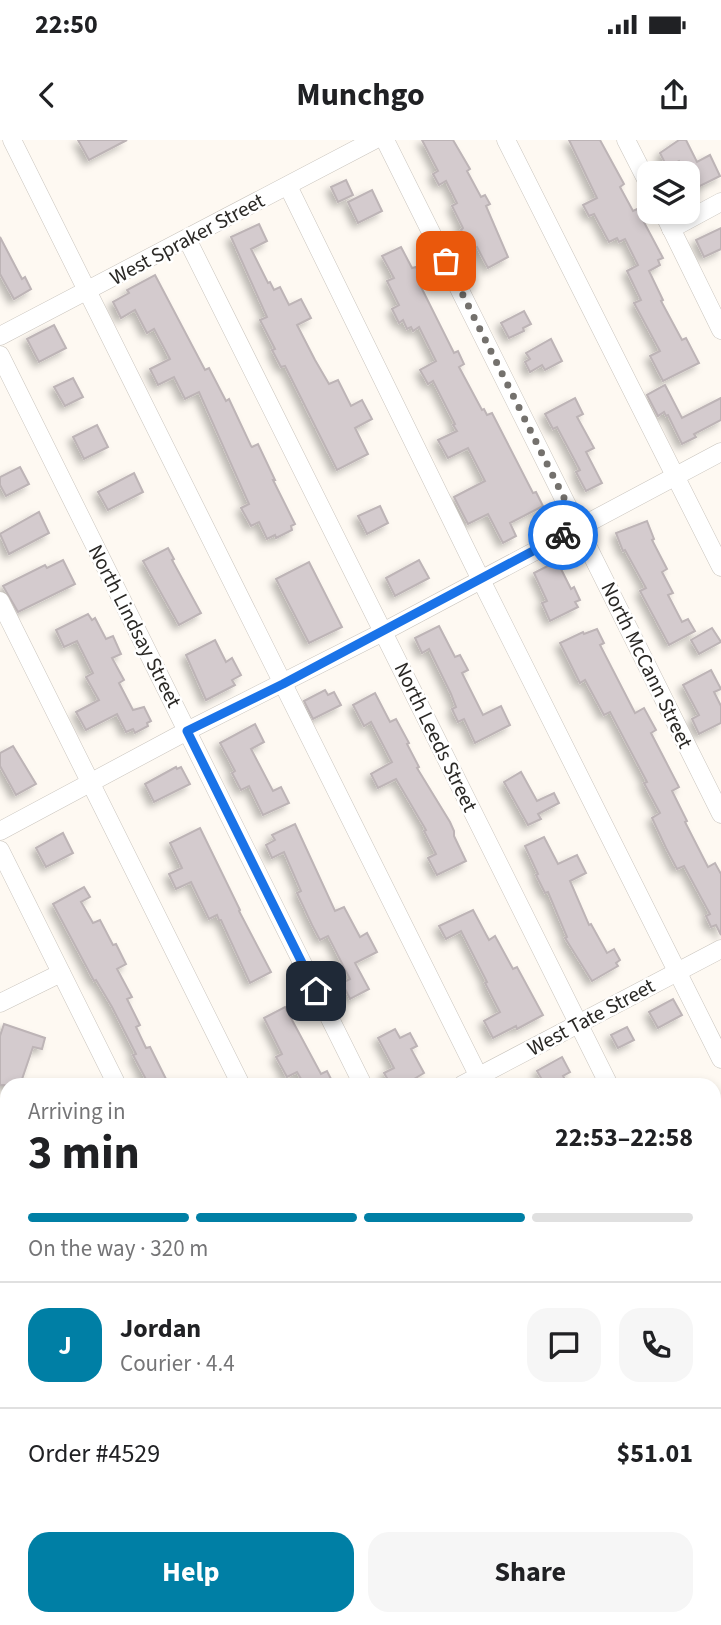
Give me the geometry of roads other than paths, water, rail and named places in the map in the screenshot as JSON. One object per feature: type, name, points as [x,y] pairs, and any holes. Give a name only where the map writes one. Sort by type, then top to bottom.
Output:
[{"type":"street","points":[[12,140],[480,1078]]},
{"type":"street","name":"West Spraker Street","points":[[0,336],[374,140]]},
{"type":"street","name":"North McCann Street","points":[[386,140],[721,814]]},
{"type":"street","points":[[506,140],[721,567]]},
{"type":"street","points":[[626,140],[637,162]]},
{"type":"street","points":[[288,186],[481,580],[721,1059]]},
{"type":"street","points":[[671,229],[721,202]]},
{"type":"street","points":[[669,224],[721,330]]},
{"type":"street","name":"North Leeds Street","points":[[187,239],[606,1078]]},
{"type":"street","name":"North Lindsay Street","points":[[0,355],[360,1078]]},
{"type":"street","points":[[0,831],[721,452]]},
{"type":"street","points":[[0,601],[238,1078]]},
{"type":"street","points":[[0,850],[114,1078]]},
{"type":"street","name":"West Tate Street","points":[[484,1078],[579,1024],[721,949]]},
{"type":"street","points":[[0,1003],[61,973]]}]
